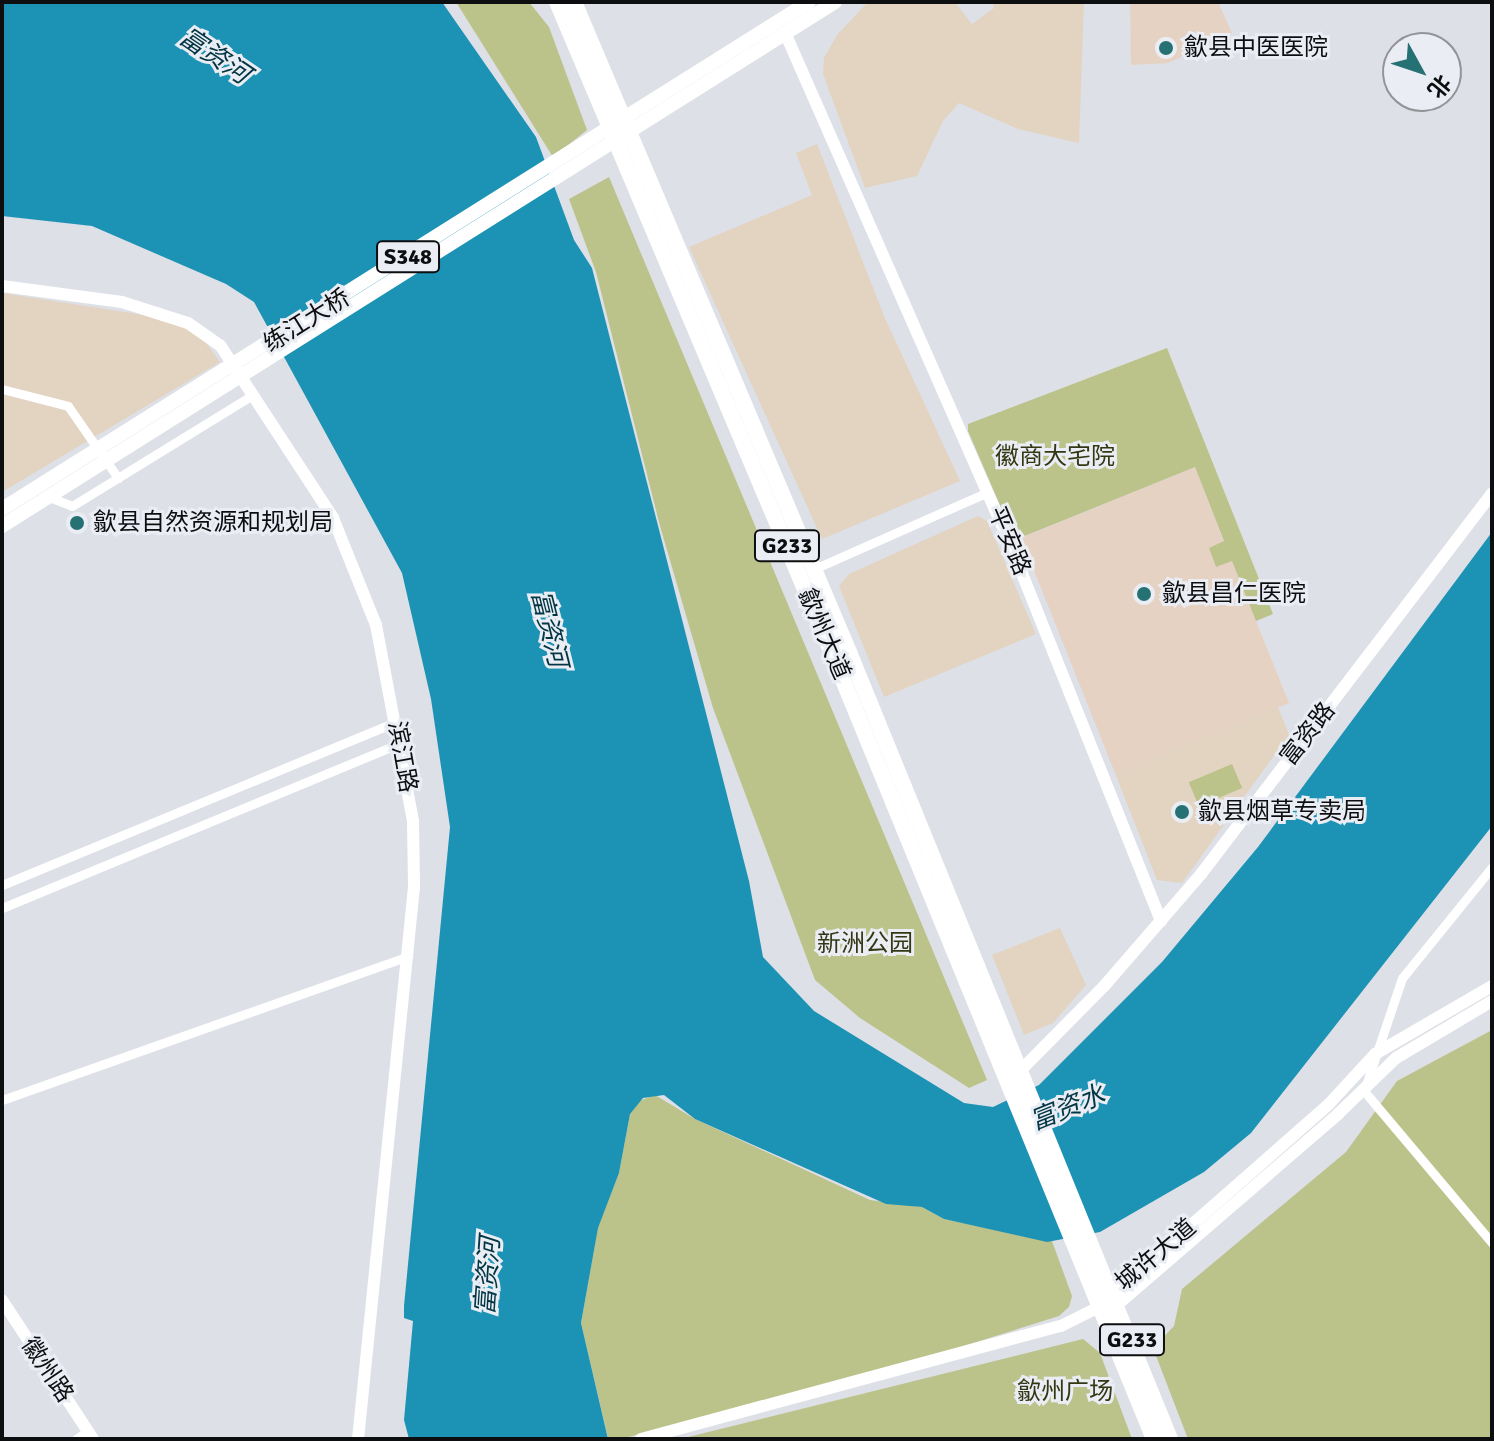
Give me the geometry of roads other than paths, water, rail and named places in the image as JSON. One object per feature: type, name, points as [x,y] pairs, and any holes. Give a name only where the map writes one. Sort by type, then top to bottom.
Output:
[{"type":"highway","name":"歙州大道","points":[[557,2],[1017,1084]]},
{"type":"highway","name":"歙州大道","points":[[574,2],[814,569],[1017,1084]]},
{"type":"highway","name":"G233","points":[[1017,1084],[1084,1246],[1170,1439]]},
{"type":"highway","name":"G233","points":[[1110,1301],[1154,1439]]},
{"type":"main road","name":"S348","points":[[760,44],[809,2]]},
{"type":"main road","name":"S348","points":[[760,44],[786,35],[835,2]]},
{"type":"main road","name":"练江大桥","points":[[62,481],[760,44]]},
{"type":"main road","name":"S348","points":[[2,526],[49,497],[62,481]]},
{"type":"main road","name":"S348","points":[[2,509],[62,481]]},
{"type":"street","name":"平安路","points":[[786,35],[988,492],[1161,921]]},
{"type":"street","name":"滨江路","points":[[2,286],[95,296],[188,323],[220,345],[251,396],[303,464],[346,545],[376,625],[400,743],[414,857],[408,956],[358,1439]]},
{"type":"street","points":[[2,389],[68,406],[118,478]]},
{"type":"street","points":[[49,497],[72,506],[251,396]]},
{"type":"street","points":[[814,569],[988,492]]},
{"type":"street","name":"富资路","points":[[1017,1084],[1161,921],[1492,494]]},
{"type":"street","points":[[2,885],[396,722]]},
{"type":"street","points":[[2,908],[400,743]]},
{"type":"street","points":[[1492,867],[1402,978],[1364,1091],[1492,1243]]},
{"type":"street","points":[[2,1100],[408,956]]},
{"type":"street","name":"城许大道","points":[[1110,1301],[1329,1104],[1375,1054],[1492,986]]},
{"type":"street","name":"城许大道","points":[[1110,1301],[1364,1091],[1396,1058],[1492,1001]]},
{"type":"street","name":"徽州路","points":[[2,1300],[91,1435]]},
{"type":"street","points":[[641,1439],[1061,1326],[1110,1301]]},
{"type":"street","points":[[76,1439],[91,1435]]},
{"type":"water","points":[[2,2],[442,2],[536,137],[574,240],[592,268],[749,881],[763,957],[814,1011],[964,1103],[993,1107],[1039,1085],[1162,962],[1258,847],[1492,532],[1492,826],[1251,1133],[1204,1172],[1100,1232],[1047,1242],[944,1219],[922,1207],[886,1204],[695,1119],[664,1095],[643,1098],[630,1114],[619,1173],[598,1228],[581,1323],[608,1439],[409,1439],[404,1420],[413,1321],[404,1318],[404,1306],[450,827],[431,699],[402,573],[254,302],[226,284],[92,226],[2,216]]},
{"type":"place","name":"歙县中医医院","points":[[1166,48]]},
{"type":"place","name":"歙县自然资源和规划局","points":[[77,523]]},
{"type":"place","name":"歙县昌仁医院","points":[[1144,594]]},
{"type":"place","name":"歙县烟草专卖局","points":[[1182,812]]},
{"type":"water label","name":"富资河","points":[[214,57]]},
{"type":"water label","name":"富资河","points":[[548,629]]},
{"type":"water label","name":"富资水","points":[[1068,1109]]},
{"type":"water label","name":"富资河","points":[[489,1276]]},
{"type":"park label","name":"徽商大宅院","points":[[1055,457]]},
{"type":"park label","name":"新洲公园","points":[[865,944]]},
{"type":"park label","name":"歙州广场","points":[[1065,1392]]}]
